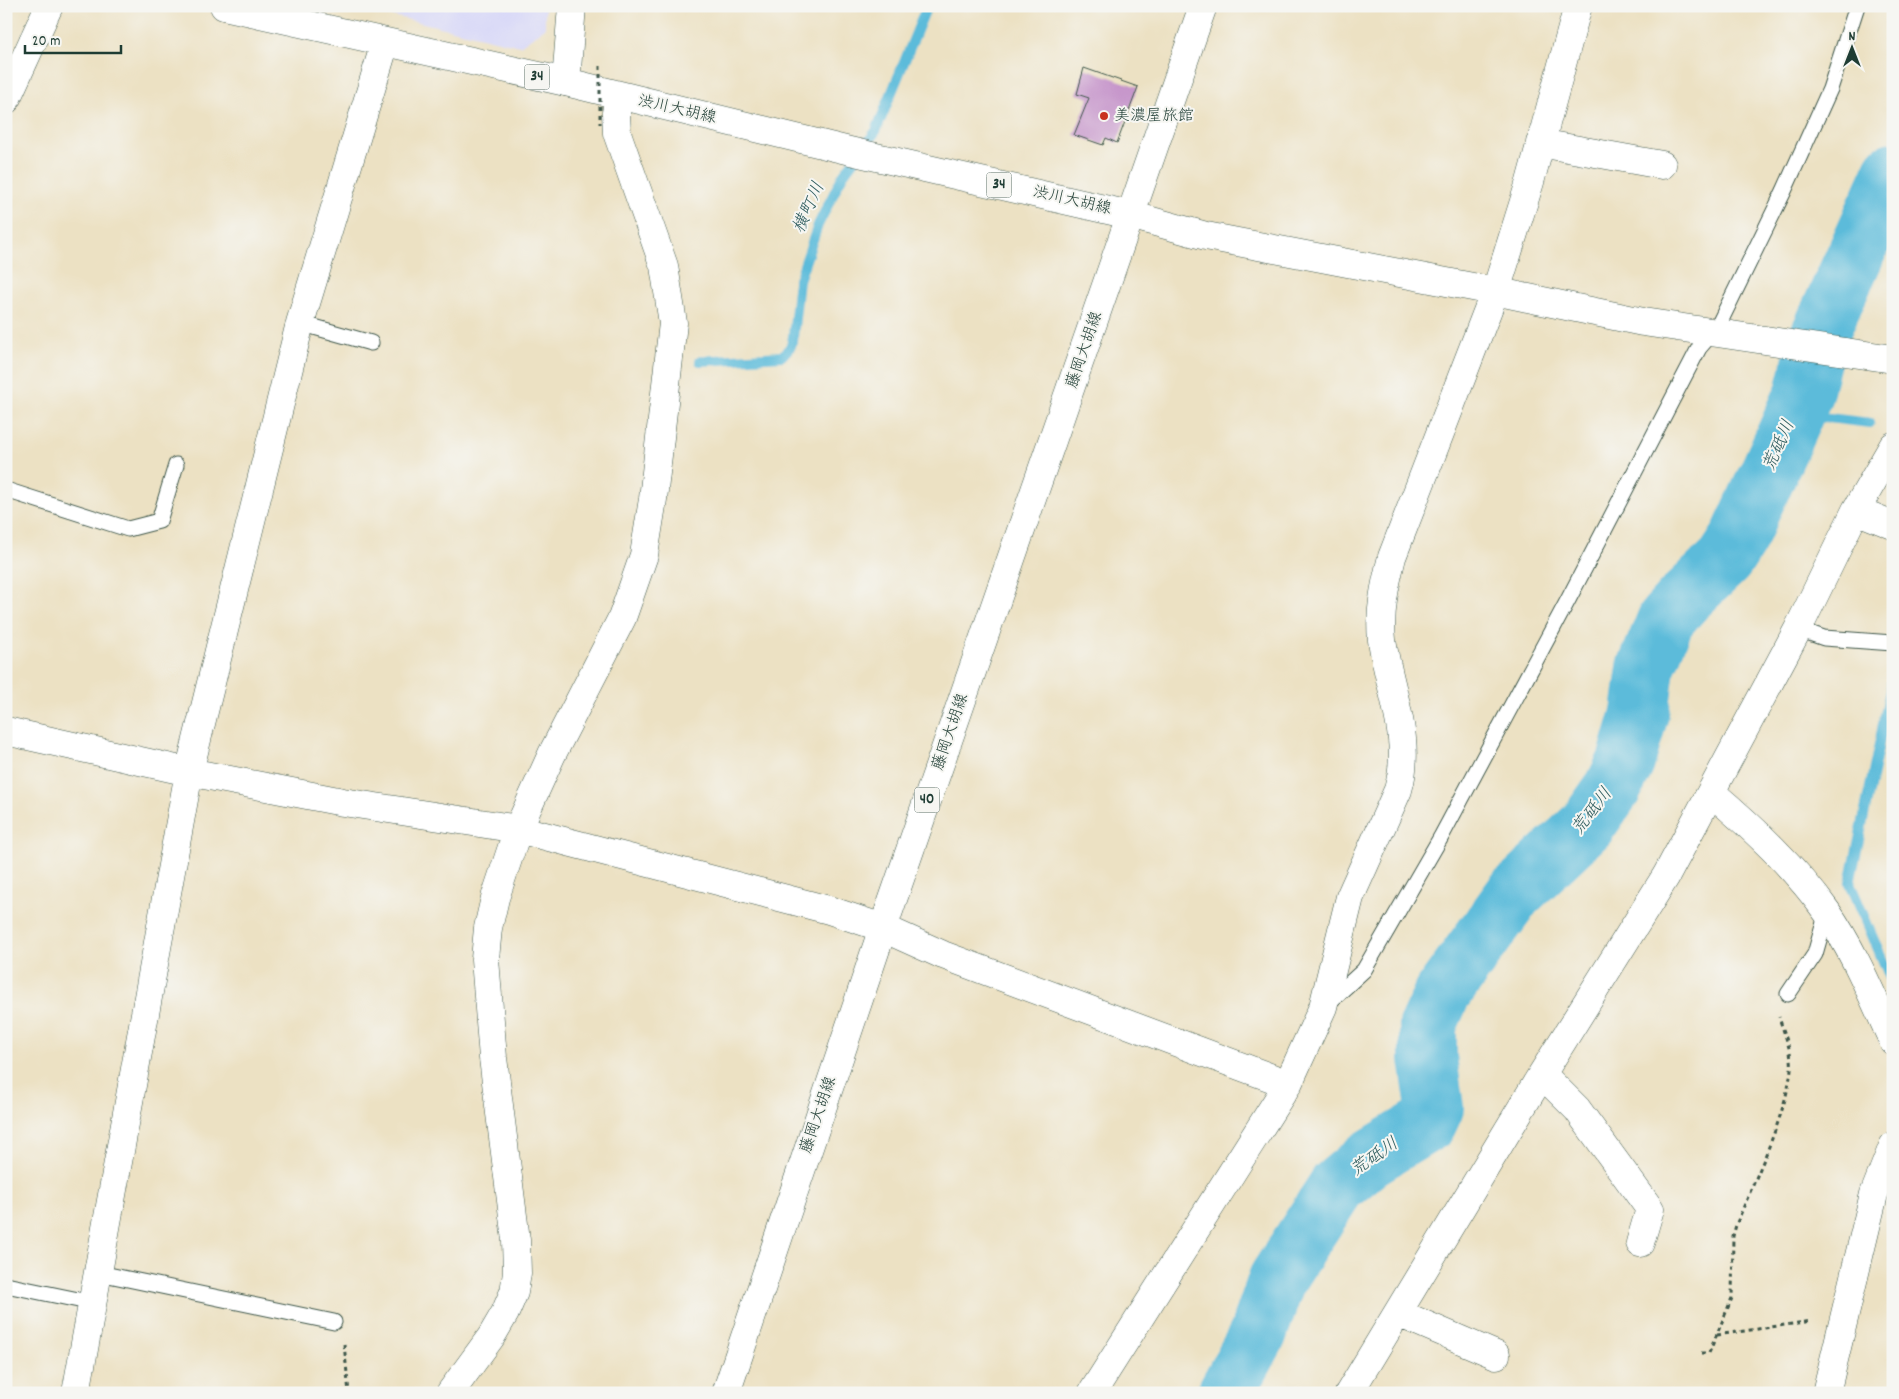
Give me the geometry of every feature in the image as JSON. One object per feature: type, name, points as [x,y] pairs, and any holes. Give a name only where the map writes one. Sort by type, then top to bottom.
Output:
[{"type":"street","points":[[6,100],[49,6]]},
{"type":"street","name":"渋川大胡線","points":[[224,6],[566,82],[859,153],[1130,215],[1206,236],[1643,322],[1893,358]]},
{"type":"street","points":[[566,82],[572,6]]},
{"type":"street","name":"藤岡大胡線","points":[[732,1390],[883,928],[1203,6]]},
{"type":"street","points":[[1092,1393],[1288,1084],[1323,1007],[1350,897],[1403,775],[1404,744],[1382,640],[1381,618],[1384,588],[1392,557],[1494,292],[1540,143],[1578,6]]},
{"type":"street","points":[[76,1393],[189,772],[300,323],[385,43]]},
{"type":"street","points":[[450,1393],[491,1337],[505,1313],[514,1292],[517,1273],[516,1240],[493,1058],[485,959],[488,928],[495,898],[518,829],[552,754],[622,618],[644,555],[653,499],[673,323],[664,266],[617,133],[616,113],[618,96]]},
{"type":"street","points":[[1540,143],[1662,166]]},
{"type":"street","points":[[1349,1393],[1542,1074],[1666,876],[1798,629],[1856,510],[1893,446]]},
{"type":"street","points":[[1856,510],[1893,525]]},
{"type":"street","points":[[6,731],[189,772],[343,802],[518,829],[829,910],[883,928],[943,955],[1288,1084]]},
{"type":"street","points":[[1711,792],[1754,829],[1827,912],[1846,945],[1886,998],[1893,1041]]},
{"type":"street","points":[[1542,1074],[1577,1109],[1650,1209],[1640,1243]]},
{"type":"street","points":[[1826,1393],[1874,1194],[1893,1146]]},
{"type":"street","points":[[1398,1313],[1496,1355]]},
{"type":"lane","points":[[1323,1007],[1364,970],[1374,953],[1440,838],[1558,619],[1699,348],[1719,333],[1830,89],[1857,6]]},
{"type":"lane","points":[[300,323],[371,343]]},
{"type":"lane","points":[[6,490],[128,529],[159,521],[176,465]]},
{"type":"lane","points":[[1798,629],[1824,638],[1893,643]]},
{"type":"lane","points":[[1788,994],[1815,954],[1827,912]]},
{"type":"lane","points":[[99,1273],[334,1322]]},
{"type":"lane","points":[[6,1285],[93,1303]]},
{"type":"path","points":[[600,66],[600,124]]},
{"type":"path","points":[[1701,1353],[1709,1353],[1732,1298],[1733,1236],[1779,1118],[1791,1069],[1788,1047],[1779,1016],[1780,1006],[1788,994]]},
{"type":"path","points":[[1717,1335],[1823,1320],[1842,1322]]},
{"type":"path","points":[[334,1322],[342,1329],[349,1393]]},
{"type":"shaded area","points":[[351,6],[545,6],[545,28],[520,46]]},
{"type":"building","name":"美濃屋旅館","points":[[1084,68],[1138,87],[1117,143],[1106,138],[1103,145],[1074,135],[1089,98],[1077,94]]},
{"type":"waterway","name":"横町川","points":[[700,361],[782,356],[791,346],[799,280],[818,225],[843,175],[876,131],[927,6]]},
{"type":"waterway","name":"荒砥川","points":[[1226,1393],[1258,1334],[1277,1279],[1337,1186],[1369,1159],[1428,1123],[1435,1108],[1428,1058],[1428,1025],[1442,994],[1514,894],[1587,825],[1613,788],[1626,762],[1640,713],[1646,668],[1666,619],[1725,560],[1738,540],[1804,393],[1817,340],[1893,171]]},
{"type":"waterway","points":[[1795,414],[1870,423]]},
{"type":"waterway","points":[[1893,677],[1850,883],[1893,985]]},
{"type":"place","name":"美濃屋旅館","points":[[1104,116]]}]
